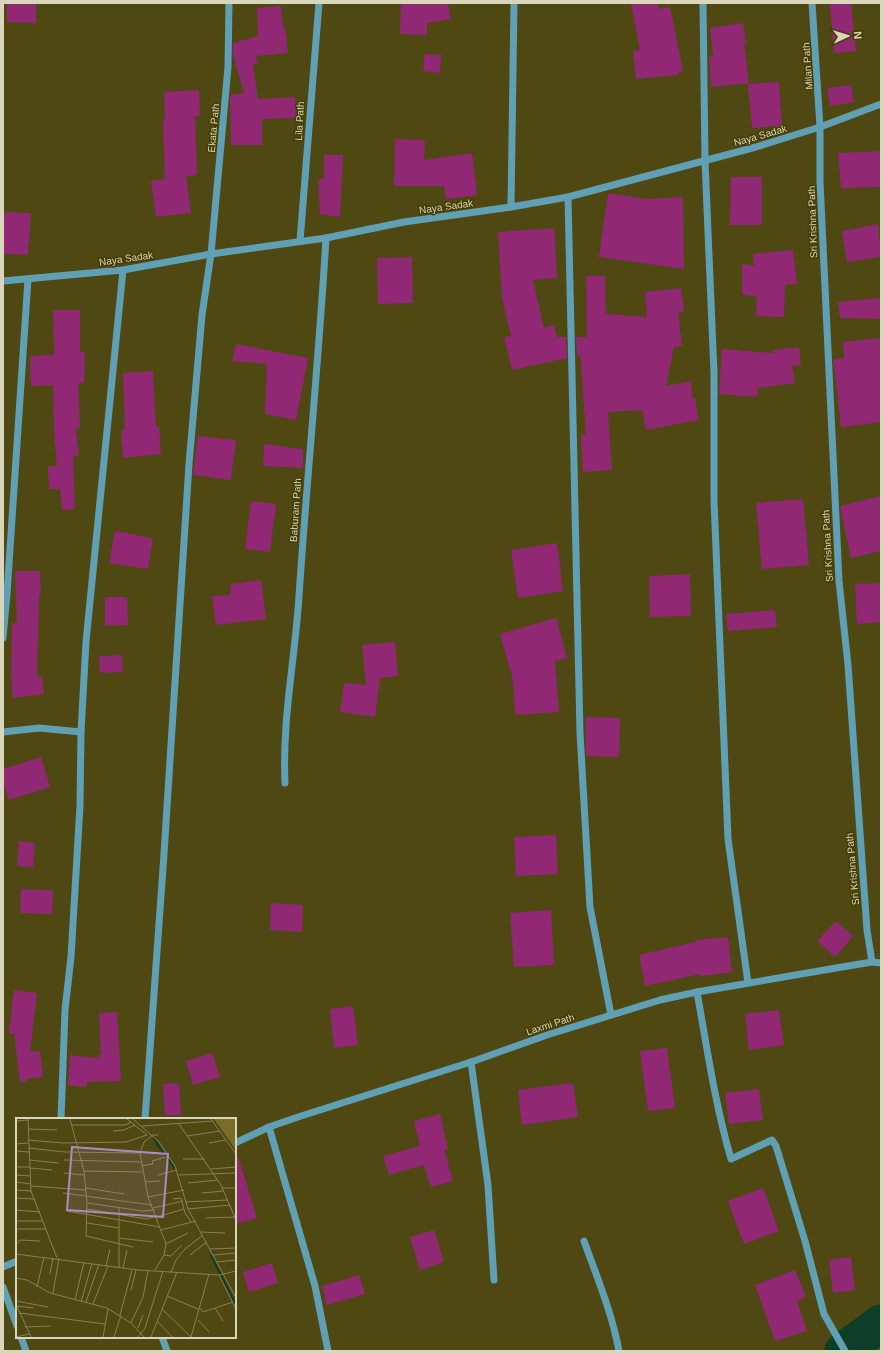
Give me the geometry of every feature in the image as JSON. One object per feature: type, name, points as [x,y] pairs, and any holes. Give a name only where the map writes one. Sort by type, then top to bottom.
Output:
[{"type":"street","name":"Ekata Path","points":[[145,1118],[189,464],[202,315],[211,254],[228,67],[229,3]]},
{"type":"street","name":"Lila Path","points":[[300,241],[318,3]]},
{"type":"street","points":[[511,207],[514,3]]},
{"type":"street","points":[[703,3],[706,160],[714,373],[714,500],[726,754],[728,839],[748,983]]},
{"type":"street","name":"Milan Path","points":[[812,3],[820,127]]},
{"type":"street","name":"Naya Sadak","points":[[3,280],[123,270],[211,254],[326,238],[404,222],[511,207],[568,197],[706,160],[820,127],[881,104]]},
{"type":"street","name":"Sri Krishna Path","points":[[820,127],[820,182],[839,581],[848,664],[866,922],[872,962]]},
{"type":"street","points":[[568,197],[580,733],[590,907],[611,1015]]},
{"type":"street","name":"Baburam Path","points":[[285,783],[283,751],[299,597],[311,426],[321,330],[326,238]]},
{"type":"street","points":[[61,1118],[65,1010],[71,957],[80,806],[81,732],[86,642],[123,270]]},
{"type":"street","points":[[3,638],[8,594],[28,279]]},
{"type":"street","points":[[3,732],[38,728],[81,732]]},
{"type":"street","name":"Laxmi Path","points":[[236,1143],[269,1127],[471,1062],[547,1035],[660,1000],[697,992],[872,962],[881,963]]},
{"type":"street","points":[[697,992],[714,1087],[731,1159],[772,1140],[776,1146],[805,1241],[824,1314],[845,1351]]},
{"type":"street","points":[[471,1062],[488,1185],[494,1280]]},
{"type":"street","points":[[269,1127],[315,1286],[328,1351]]},
{"type":"street","points":[[584,1241],[610,1315],[619,1351]]},
{"type":"street","points":[[3,1258],[4,1266],[16,1261]]},
{"type":"street","points":[[3,1287],[16,1323]]},
{"type":"street","points":[[21,1338],[26,1351]]},
{"type":"street","points":[[162,1338],[167,1351]]},
{"type":"building","points":[[7,3],[36,3],[36,23],[7,22]]},
{"type":"building","points":[[401,3],[448,3],[451,19],[427,23],[427,35],[400,34]]},
{"type":"building","points":[[631,3],[658,3],[659,9],[670,7],[683,71],[678,72],[678,75],[636,79],[633,51],[640,50]]},
{"type":"building","points":[[830,3],[851,3],[856,51],[834,53]]},
{"type":"building","points":[[281,6],[283,28],[285,28],[288,53],[255,56],[258,63],[253,65],[258,99],[295,97],[296,118],[262,119],[262,145],[231,145],[230,95],[244,93],[233,55],[233,43],[258,36],[257,8]]},
{"type":"building","points":[[743,23],[749,83],[711,87],[709,57],[713,56],[710,28]]},
{"type":"building","points":[[425,54],[441,55],[440,73],[423,71]]},
{"type":"building","points":[[779,82],[782,126],[752,128],[748,84]]},
{"type":"building","points":[[851,85],[854,102],[830,106],[827,88]]},
{"type":"building","points":[[199,90],[200,116],[195,116],[197,175],[186,176],[191,213],[156,217],[151,181],[165,179],[163,120],[165,120],[164,92]]},
{"type":"building","points":[[395,139],[425,140],[424,160],[472,153],[477,195],[446,199],[444,186],[394,186]]},
{"type":"building","points":[[881,151],[881,187],[841,188],[838,153]]},
{"type":"building","points":[[324,155],[343,155],[340,217],[320,214],[318,179],[324,179]]},
{"type":"building","points":[[731,177],[762,177],[762,225],[730,225]]},
{"type":"building","points":[[608,193],[647,199],[683,197],[684,269],[599,257]]},
{"type":"building","points":[[3,212],[31,213],[28,255],[3,254]]},
{"type":"building","points":[[878,224],[881,257],[847,262],[842,231]]},
{"type":"building","points":[[554,228],[557,278],[533,280],[544,328],[554,325],[557,337],[566,337],[567,358],[512,370],[504,337],[511,336],[502,298],[498,232]]},
{"type":"building","points":[[793,250],[797,284],[785,285],[784,317],[756,316],[757,297],[742,294],[742,264],[754,266],[753,254]]},
{"type":"building","points":[[412,257],[413,303],[378,304],[377,258]]},
{"type":"building","points":[[586,276],[605,276],[606,314],[647,317],[645,292],[681,288],[684,312],[678,312],[682,346],[674,347],[666,386],[691,381],[692,398],[695,398],[699,420],[646,430],[642,410],[608,412],[612,470],[583,472],[581,435],[586,435],[580,355],[577,355],[576,337],[587,337]]},
{"type":"building","points":[[881,298],[881,319],[840,318],[838,302]]},
{"type":"building","points":[[53,310],[80,310],[80,352],[85,352],[84,383],[78,383],[80,427],[76,428],[79,456],[73,456],[75,509],[62,510],[60,489],[49,489],[48,466],[57,466],[54,433],[53,385],[31,386],[30,356],[54,355]]},
{"type":"building","points":[[881,338],[881,422],[841,427],[833,359],[844,358],[843,342]]},
{"type":"building","points":[[236,344],[308,358],[296,420],[265,414],[267,364],[232,361]]},
{"type":"building","points":[[799,347],[801,365],[792,366],[795,383],[758,388],[757,397],[719,394],[722,349],[773,353],[773,350]]},
{"type":"building","points":[[153,371],[156,427],[159,426],[161,454],[123,458],[121,430],[125,429],[123,373]]},
{"type":"building","points":[[198,436],[236,440],[231,480],[193,475]]},
{"type":"building","points":[[264,444],[303,449],[303,468],[263,466]]},
{"type":"building","points":[[881,496],[881,551],[851,558],[840,506]]},
{"type":"building","points":[[803,499],[809,565],[762,569],[756,503]]},
{"type":"building","points":[[251,501],[276,504],[270,552],[245,549]]},
{"type":"building","points":[[115,531],[153,538],[148,569],[109,563]]},
{"type":"building","points":[[557,543],[563,591],[518,598],[511,550]]},
{"type":"building","points":[[15,571],[40,571],[41,595],[39,595],[37,677],[42,676],[44,694],[13,698],[11,678],[12,623],[17,623]]},
{"type":"building","points":[[690,574],[691,616],[650,617],[649,576]]},
{"type":"building","points":[[261,580],[266,619],[216,625],[212,596],[230,595],[231,584]]},
{"type":"building","points":[[881,583],[881,622],[857,624],[855,584]]},
{"type":"building","points":[[105,597],[127,597],[128,625],[105,626]]},
{"type":"building","points":[[775,610],[777,627],[728,631],[726,614]]},
{"type":"building","points":[[556,618],[567,658],[555,661],[559,712],[515,715],[513,680],[500,634]]},
{"type":"building","points":[[395,642],[398,676],[380,678],[375,717],[340,712],[344,683],[366,685],[362,645]]},
{"type":"building","points":[[122,655],[123,672],[100,673],[99,656]]},
{"type":"building","points":[[586,717],[620,718],[619,757],[586,756]]},
{"type":"building","points":[[41,757],[50,787],[9,800],[3,781],[3,769]]},
{"type":"building","points":[[556,835],[558,874],[516,876],[514,837]]},
{"type":"building","points":[[19,841],[35,843],[33,867],[17,866]]},
{"type":"building","points":[[21,889],[53,890],[52,914],[20,913]]},
{"type":"building","points":[[271,903],[303,905],[302,932],[270,930]]},
{"type":"building","points":[[551,910],[554,965],[514,967],[510,913]]},
{"type":"building","points":[[836,921],[853,936],[835,957],[817,941]]},
{"type":"building","points":[[728,937],[732,972],[700,976],[700,974],[645,986],[639,955],[696,942],[696,940]]},
{"type":"building","points":[[14,990],[37,993],[30,1052],[40,1051],[43,1077],[26,1079],[26,1082],[20,1082],[14,1034],[9,1033]]},
{"type":"building","points":[[353,1006],[358,1045],[334,1048],[330,1009]]},
{"type":"building","points":[[779,1010],[784,1045],[749,1050],[745,1014]]},
{"type":"building","points":[[117,1012],[121,1081],[87,1082],[86,1087],[68,1085],[70,1055],[98,1058],[97,1055],[101,1055],[99,1013]]},
{"type":"building","points":[[667,1048],[675,1108],[648,1111],[640,1051]]},
{"type":"building","points":[[212,1053],[220,1077],[193,1085],[186,1061]]},
{"type":"building","points":[[179,1083],[181,1115],[165,1115],[163,1084]]},
{"type":"building","points":[[573,1083],[578,1117],[522,1125],[518,1090]]},
{"type":"building","points":[[759,1089],[763,1120],[729,1124],[725,1093]]},
{"type":"building","points":[[440,1114],[448,1149],[444,1150],[453,1181],[431,1187],[424,1165],[389,1175],[383,1156],[420,1146],[414,1121]]},
{"type":"building","points":[[236,1159],[239,1159],[257,1218],[236,1224]]},
{"type":"building","points":[[763,1188],[779,1231],[744,1244],[728,1201]]},
{"type":"building","points":[[434,1230],[444,1262],[420,1270],[410,1237]]},
{"type":"building","points":[[851,1257],[855,1290],[833,1293],[829,1260]]},
{"type":"building","points":[[272,1263],[278,1283],[249,1292],[243,1272]]},
{"type":"building","points":[[795,1270],[806,1297],[797,1301],[807,1331],[775,1341],[755,1285]]},
{"type":"building","points":[[359,1275],[365,1294],[327,1305],[322,1286]]},
{"type":"waterway","points":[[843,1351],[881,1323]]}]
